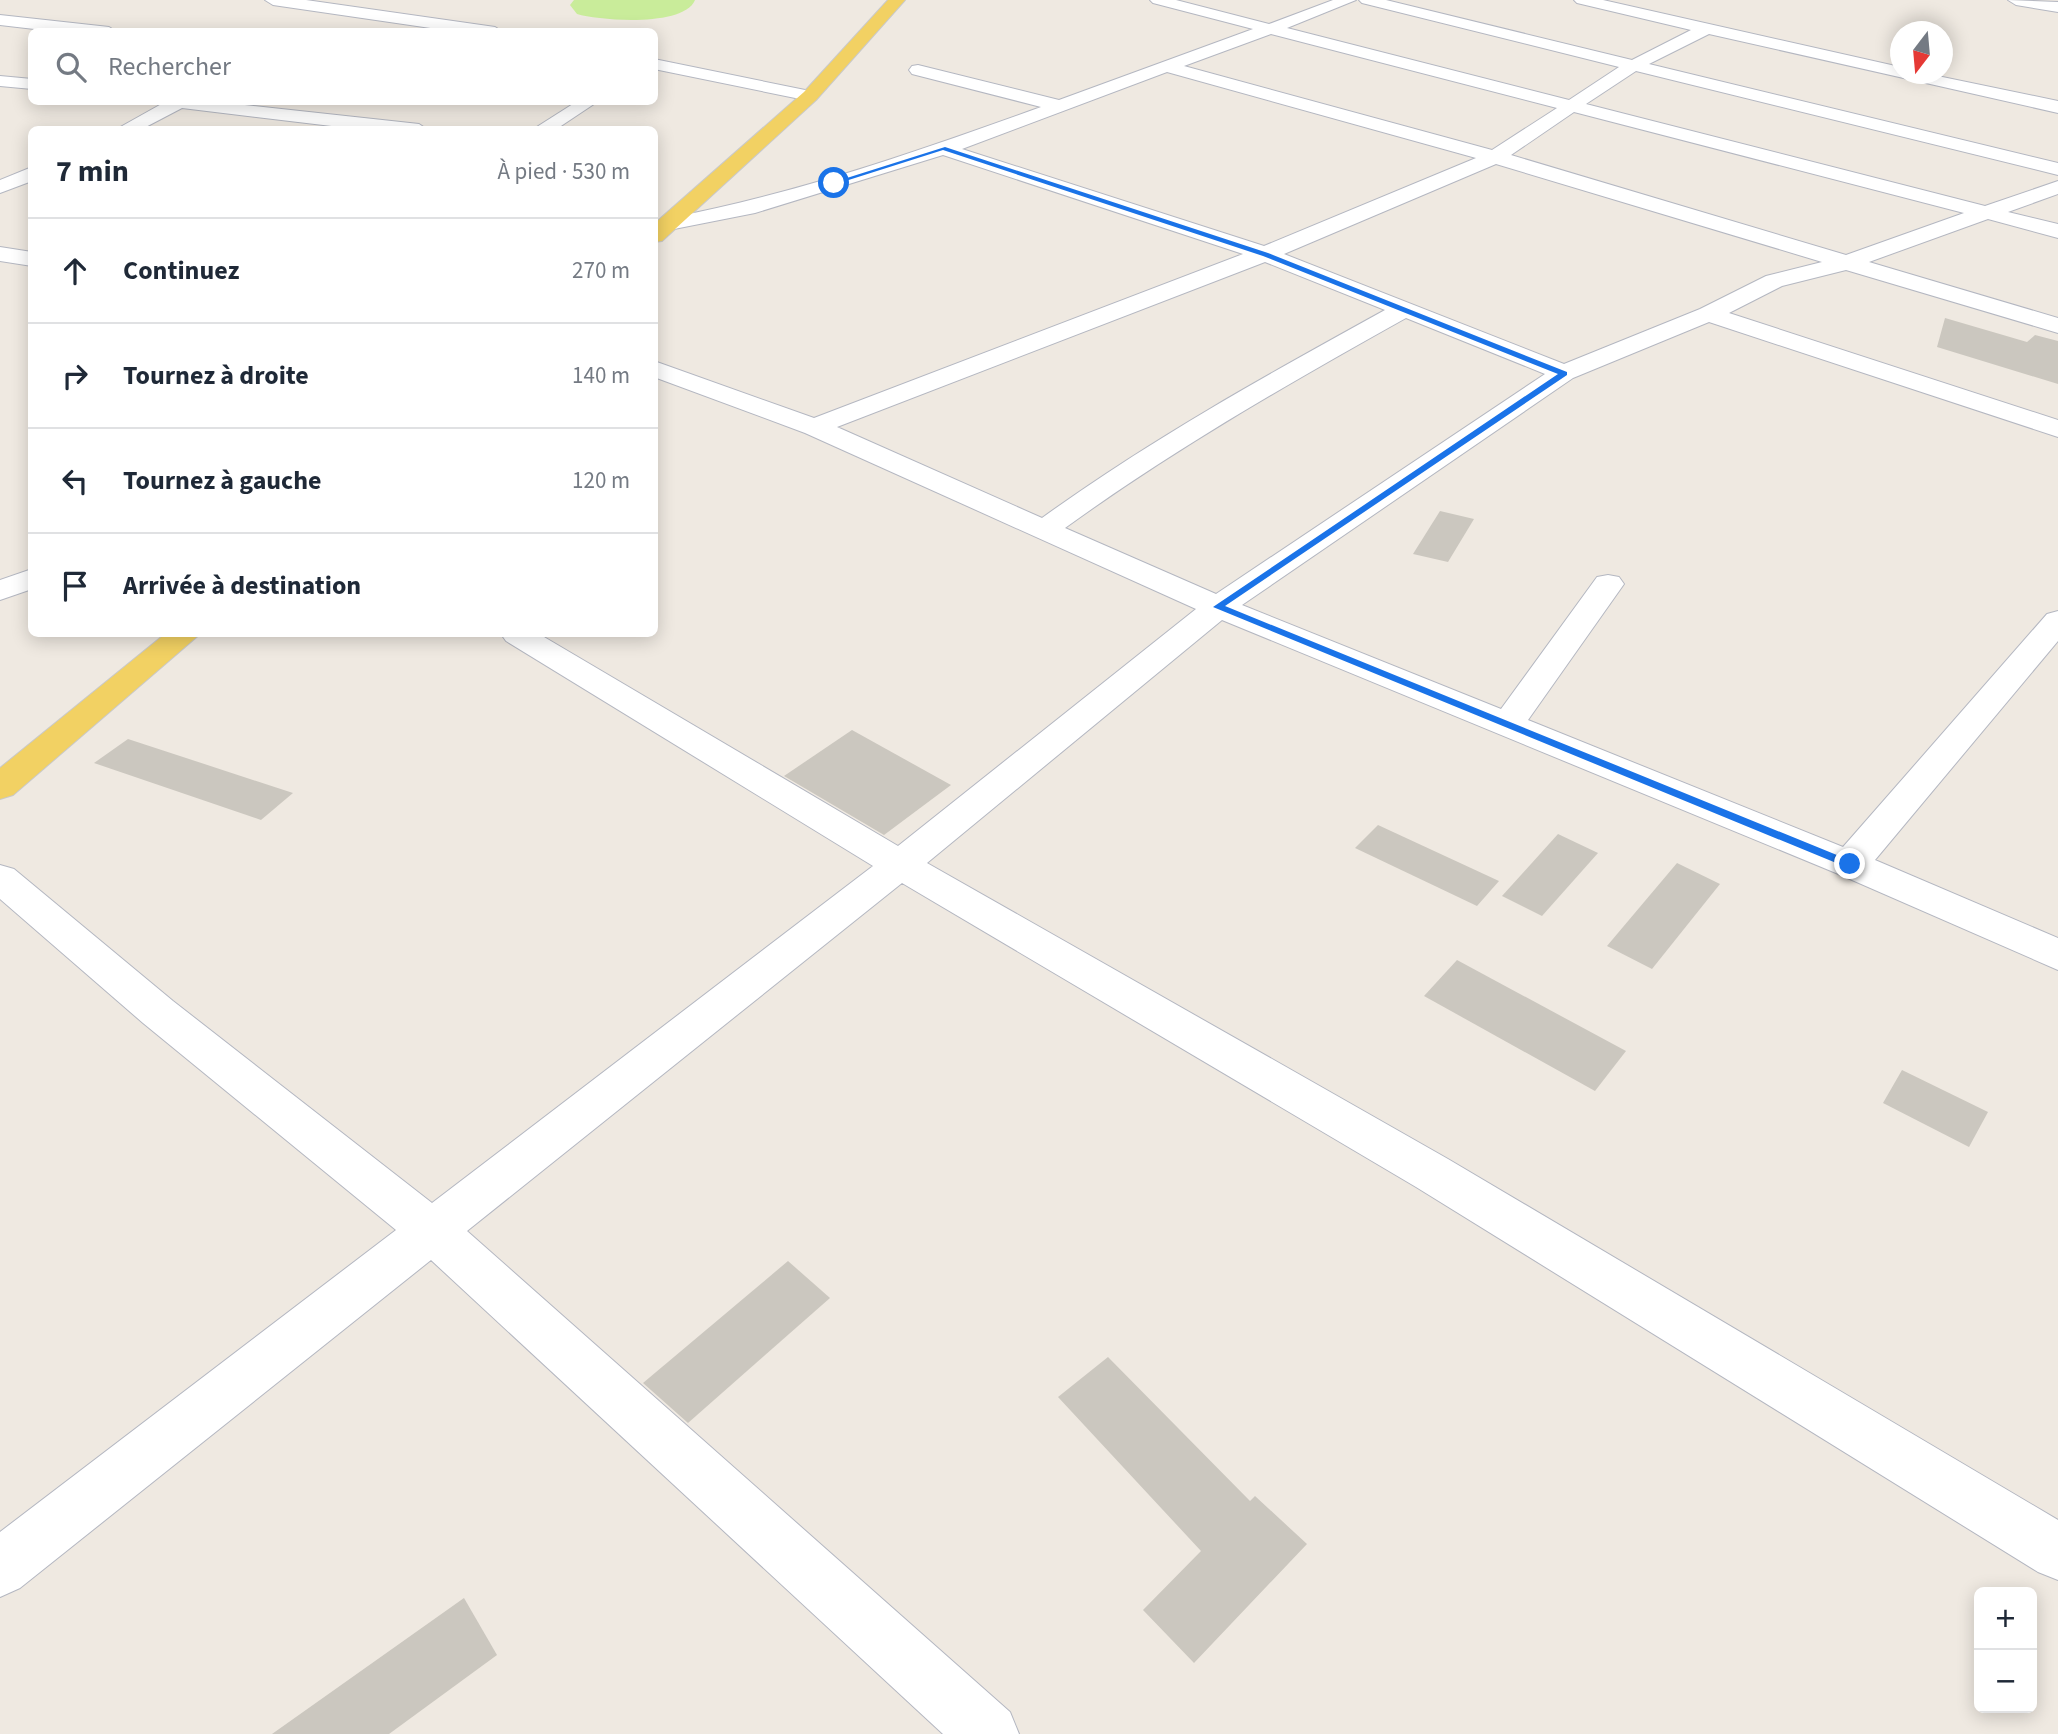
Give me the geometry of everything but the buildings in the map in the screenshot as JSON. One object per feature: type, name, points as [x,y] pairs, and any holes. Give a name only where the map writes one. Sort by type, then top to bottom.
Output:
[{"type":"main road","points":[[662,230],[810,96],[897,0]]},
{"type":"main road","points":[[0,787],[180,637]]},
{"type":"street","points":[[273,0],[467,28]]},
{"type":"street","points":[[1158,0],[2058,232]]},
{"type":"street","points":[[662,230],[748,209],[943,149],[1056,105],[1348,0]]},
{"type":"street","points":[[1367,0],[2058,169]]},
{"type":"street","points":[[1583,0],[1890,70]]},
{"type":"street","points":[[2016,0],[2058,7]]},
{"type":"street","points":[[0,20],[73,28]]},
{"type":"street","points":[[814,426],[1159,292],[1265,254],[1495,157],[1544,127],[1572,105],[1632,66],[1707,28]]},
{"type":"street","points":[[658,65],[810,96]]},
{"type":"street","points":[[1163,66],[1495,157],[2058,326]]},
{"type":"street","points":[[918,69],[1056,105]]},
{"type":"street","points":[[0,81],[28,84]]},
{"type":"street","points":[[1952,84],[2058,107]]},
{"type":"street","points":[[132,126],[174,105]]},
{"type":"street","points":[[207,105],[388,126]]},
{"type":"street","points":[[548,126],[583,105]]},
{"type":"street","points":[[358,122],[386,107]]},
{"type":"street","points":[[943,149],[1265,254],[1564,373]]},
{"type":"street","points":[[0,187],[28,175]]},
{"type":"street","points":[[0,1568],[434,1232],[900,865],[1218,607],[1564,373],[1708,314],[1774,281],[1845,264],[2058,187]]},
{"type":"street","points":[[0,254],[28,258]]},
{"type":"street","points":[[1042,531],[1154,452],[1231,405],[1403,310]]},
{"type":"street","points":[[1708,314],[2058,429]]},
{"type":"street","points":[[658,369],[814,426],[1042,531],[1218,607],[1850,864],[2058,955]]},
{"type":"street","points":[[0,591],[28,580]]},
{"type":"street","points":[[1506,726],[1608,584]]},
{"type":"street","points":[[1850,864],[2058,621]]},
{"type":"street","points":[[522,637],[900,865],[1432,1173],[2058,1552]]},
{"type":"street","points":[[0,878],[158,1012],[434,1232],[988,1734]]},
{"type":"green space","points":[[574,0],[695,0],[688,9],[675,15],[622,20],[577,14],[570,5]]},
{"type":"route","points":[[834,183],[943,149],[1265,254],[1564,373],[1218,607],[1850,864]]}]
